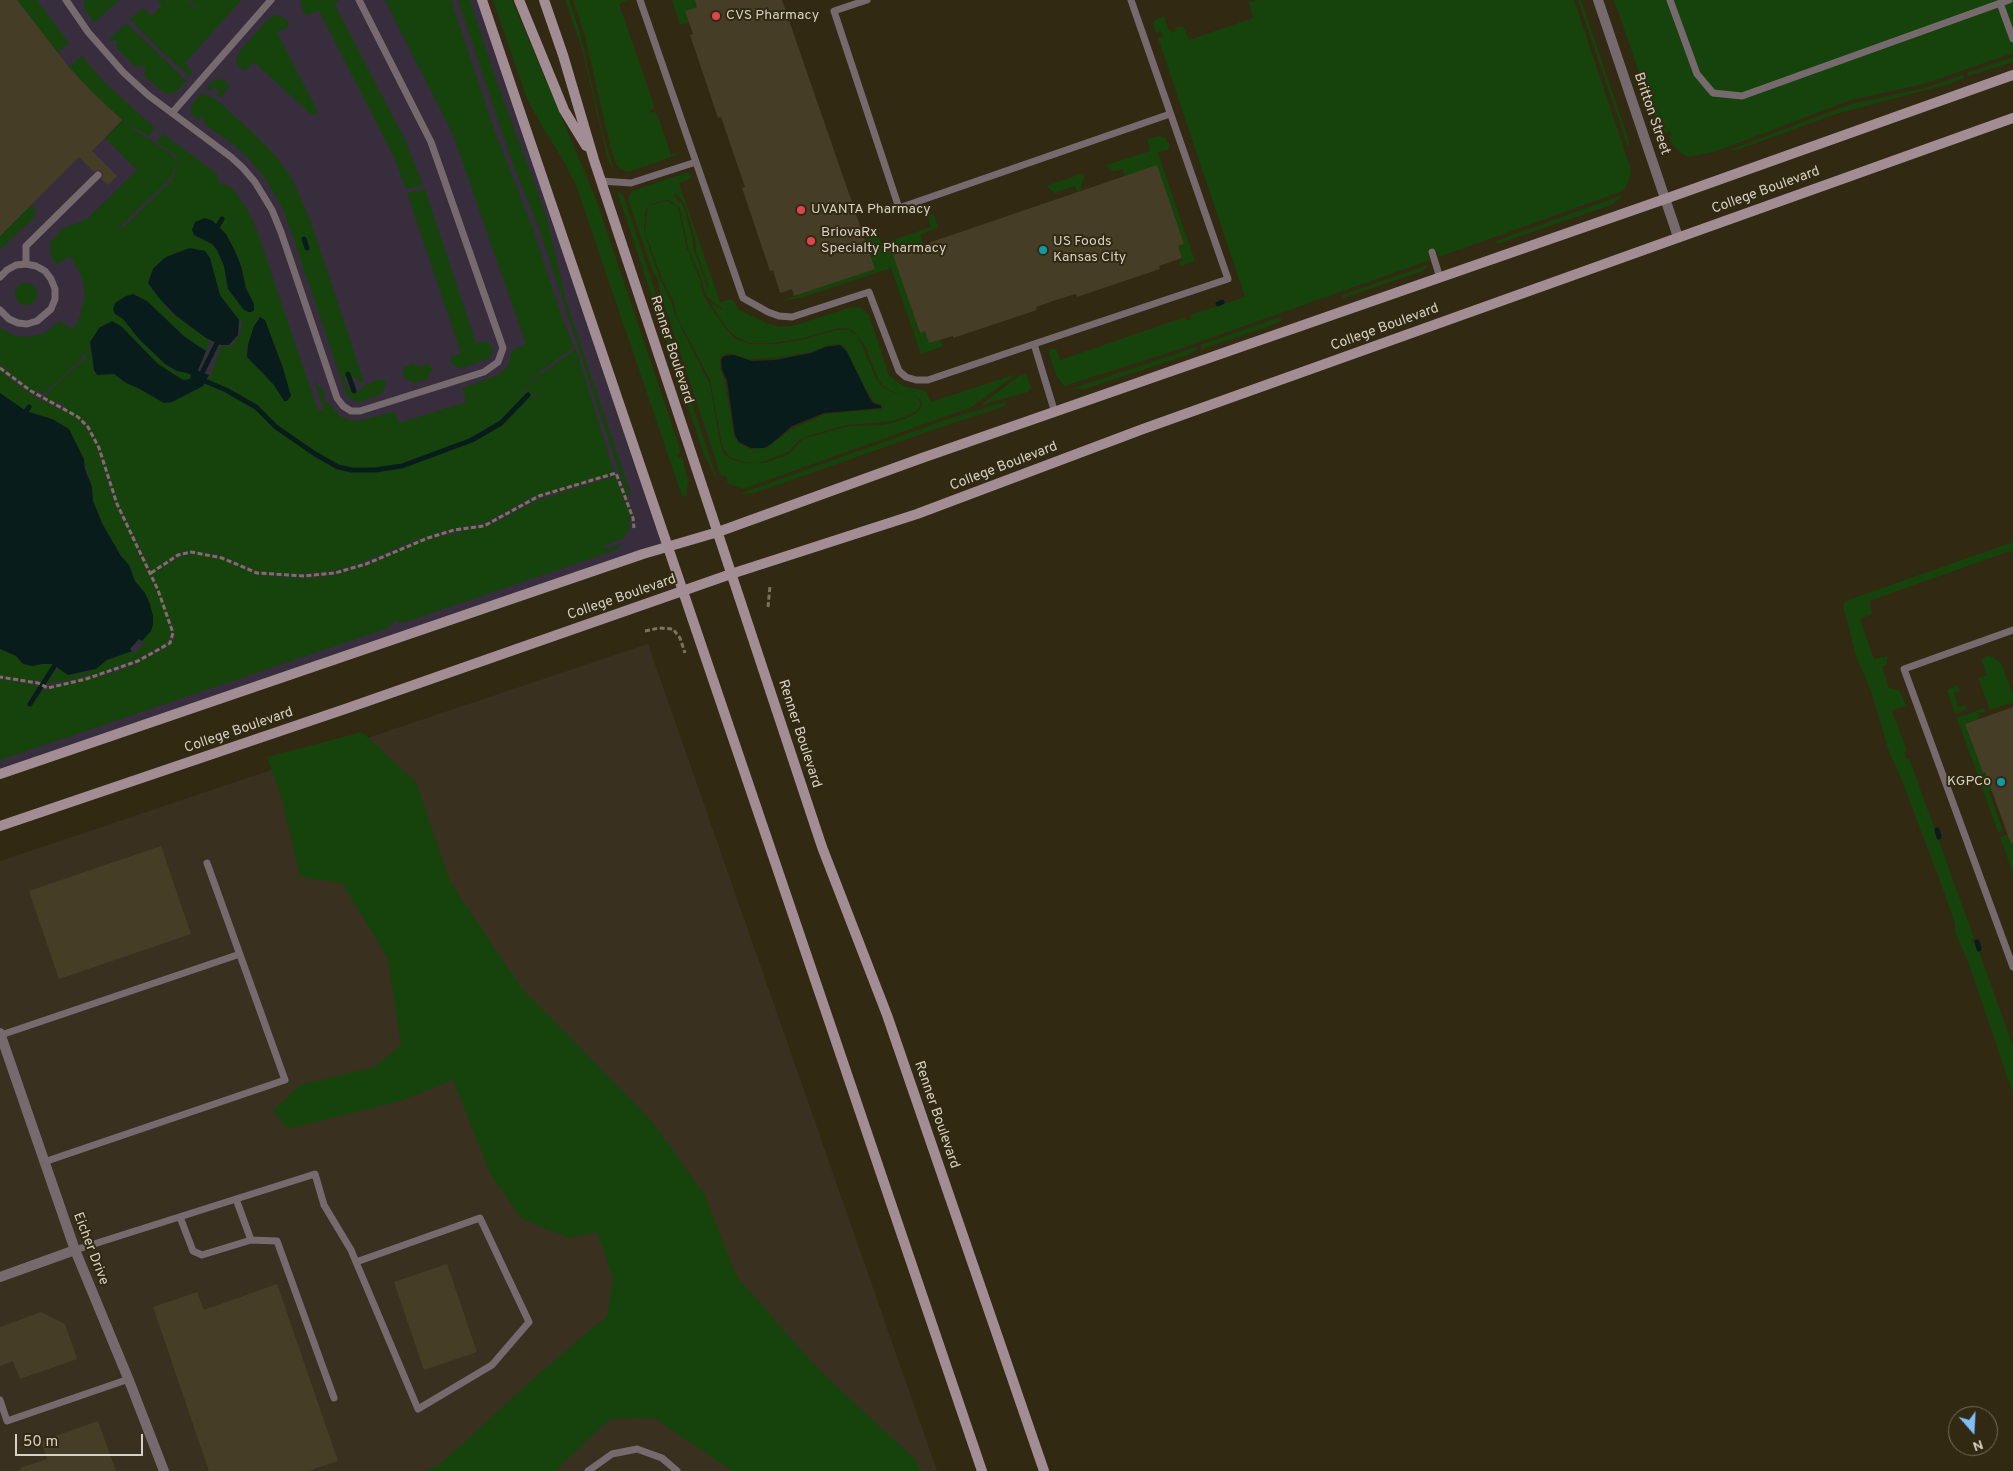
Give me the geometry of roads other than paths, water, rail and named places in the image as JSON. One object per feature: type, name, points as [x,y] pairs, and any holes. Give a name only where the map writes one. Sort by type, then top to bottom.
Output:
[{"type":"main road","points":[[482,0],[982,1471]]},
{"type":"main road","points":[[519,0],[564,110],[594,160]]},
{"type":"main road","name":"Renner Boulevard","points":[[544,0],[563,55],[594,160],[822,847],[887,1015],[1044,1471]]},
{"type":"main road","name":"College Boulevard","points":[[0,774],[643,554],[718,532],[922,458],[1440,278],[2013,75]]},
{"type":"main road","name":"College Boulevard","points":[[0,826],[348,708],[731,574],[918,514],[1143,429],[2013,118]]},
{"type":"street","name":"Britton Street","points":[[1598,0],[1678,237]]},
{"type":"street","name":"Eicher Drive","points":[[0,1034],[75,1250],[129,1379],[164,1471]]},
{"type":"street","points":[[0,1277],[75,1250]]},
{"type":"lane","points":[[66,0],[106,54],[148,94],[244,168],[264,196],[281,232],[337,398],[343,406],[351,411],[360,411],[484,372],[493,367],[501,356],[503,348],[440,164],[417,112],[359,0]]},
{"type":"lane","points":[[172,113],[271,0]]},
{"type":"lane","points":[[640,0],[743,298],[768,312],[779,316],[792,317],[869,292],[899,370],[906,376],[916,380],[928,380],[1228,279],[1131,0]]},
{"type":"lane","points":[[867,0],[834,11],[899,208],[1170,114]]},
{"type":"lane","points":[[1670,0],[1696,74],[1713,93],[1742,96],[2009,0]]},
{"type":"lane","points":[[2000,4],[2013,39]]},
{"type":"lane","points":[[601,181],[631,183],[696,162]]},
{"type":"lane","points":[[26,264],[26,246],[98,175]]},
{"type":"lane","points":[[1432,252],[1440,278]]},
{"type":"lane","points":[[0,277],[16,265],[36,266],[45,271],[51,279],[55,294],[51,309],[45,316],[27,324],[9,319],[0,310]]},
{"type":"lane","points":[[1034,344],[1055,413]]},
{"type":"lane","points":[[2013,630],[1904,669],[2013,967]]},
{"type":"lane","points":[[44,1162],[284,1080],[207,863]]},
{"type":"lane","points":[[0,1034],[240,954]]},
{"type":"lane","points":[[75,1250],[314,1174],[324,1205],[351,1250],[356,1262],[418,1409],[492,1365],[529,1322],[480,1218],[356,1262]]},
{"type":"lane","points":[[236,1199],[251,1240]]},
{"type":"lane","points":[[180,1217],[193,1251],[202,1255],[251,1240],[277,1241],[334,1398]]},
{"type":"lane","points":[[0,1400],[7,1421],[129,1379]]},
{"type":"lane","points":[[593,1470],[612,1454],[637,1449],[662,1458],[678,1471]]},
{"type":"water","points":[[205,218],[213,221],[226,234],[235,251],[246,288],[254,304],[252,312],[243,309],[228,289],[224,266],[217,250],[212,244],[194,235],[192,230],[195,222]]},
{"type":"water","points":[[190,248],[205,251],[210,258],[220,295],[239,320],[238,335],[229,345],[221,345],[206,338],[175,315],[148,283],[153,269],[161,261],[166,257]]},
{"type":"water","points":[[133,294],[147,301],[185,337],[206,351],[198,370],[209,375],[203,386],[172,402],[164,403],[126,383],[114,374],[97,375],[94,370],[90,342],[99,328],[112,321],[121,326],[158,364],[183,380],[190,379],[191,375],[177,371],[165,364],[139,339],[123,319],[115,314],[113,309],[115,303]]},
{"type":"water","points":[[260,317],[265,320],[283,368],[291,396],[287,401],[284,401],[274,385],[247,357],[248,344],[254,326]]},
{"type":"water","points":[[840,345],[847,352],[869,397],[873,403],[881,406],[881,408],[824,413],[792,426],[764,448],[751,448],[739,442],[735,435],[727,380],[722,370],[721,360],[724,356],[734,355],[752,361],[776,360]]},
{"type":"water","points":[[0,393],[26,411],[52,419],[69,429],[84,459],[85,469],[92,487],[93,501],[103,525],[121,556],[129,565],[135,581],[145,593],[150,604],[153,616],[151,631],[142,641],[139,639],[130,649],[132,651],[107,660],[96,669],[68,675],[52,664],[32,666],[23,664],[16,656],[0,649]]},
{"type":"waterway","points":[[218,226],[222,219]]},
{"type":"waterway","points":[[304,239],[307,248]]},
{"type":"waterway","points":[[1218,304],[1222,302]]},
{"type":"waterway","points":[[202,373],[217,343]]},
{"type":"waterway","points":[[348,374],[354,391]]},
{"type":"waterway","points":[[205,381],[226,390],[256,407],[276,427],[315,454],[338,467],[352,470],[375,470],[402,466],[472,440],[501,423],[528,395]]},
{"type":"waterway","points":[[26,411],[29,407]]},
{"type":"waterway","points":[[30,704],[55,665]]},
{"type":"waterway","points":[[1937,830],[1939,837]]},
{"type":"waterway","points":[[1977,942],[1979,949]]},
{"type":"place","name":"CVS Pharmacy","points":[[716,16]]},
{"type":"place","name":"UVANTA Pharmacy","points":[[801,210]]},
{"type":"place","name":"BriovaRx Specialty Pharmacy","points":[[811,241]]},
{"type":"place","name":"US Foods Kansas City","points":[[1043,250]]},
{"type":"place","name":"KGPCo","points":[[2001,782]]}]
